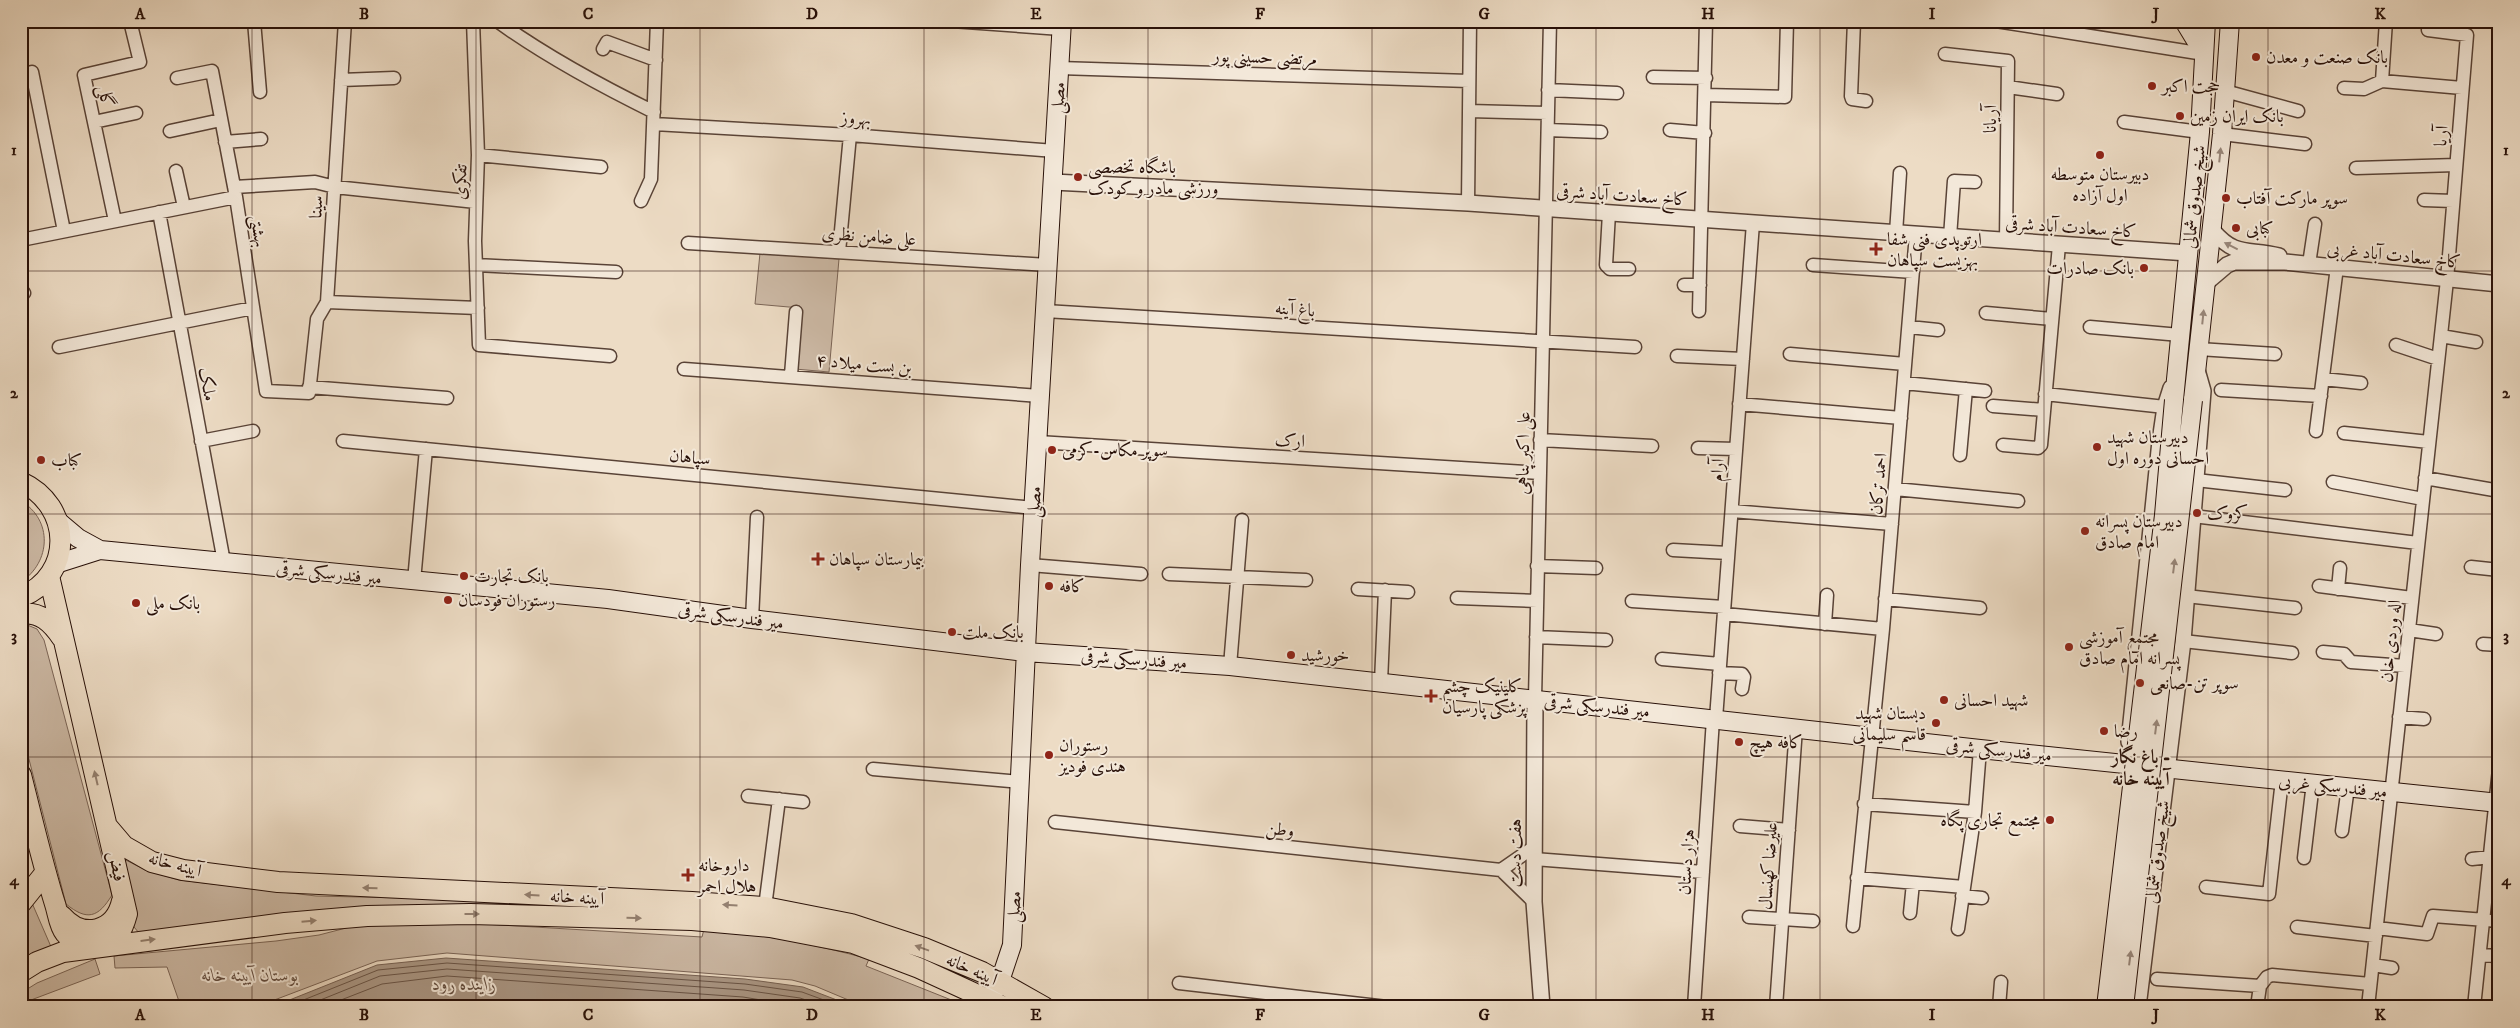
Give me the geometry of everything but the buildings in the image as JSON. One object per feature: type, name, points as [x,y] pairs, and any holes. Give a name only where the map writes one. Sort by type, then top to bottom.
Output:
[{"type":"main road","points":[[2184,21],[2204,54]]},
{"type":"main road","name":"شیخ صدوق شمالی","points":[[2106,1007],[2164,515],[2169,404],[2176,372],[2200,132],[2206,21]]},
{"type":"main road","name":"شیخ صدوق شمالی","points":[[2124,1007],[2213,231],[2230,21]]},
{"type":"main road","name":"مصلی","points":[[997,1003],[1000,981],[1012,945],[1025,652],[1062,25]]},
{"type":"main road","points":[[21,482],[35,489],[45,498],[59,522],[78,538],[100,550]]},
{"type":"main road","points":[[21,597],[40,586],[52,570],[61,536],[59,522]]},
{"type":"main road","points":[[52,570],[100,550]]},
{"type":"main road","name":"میر فندرسکی شرقی","points":[[100,550],[608,599],[752,619],[1025,652],[1230,666],[2168,768]]},
{"type":"main road","name":"فیض","points":[[52,570],[64,641],[127,914],[123,928],[110,942],[100,946]]},
{"type":"main road","points":[[21,614],[35,614],[46,619],[64,641]]},
{"type":"main road","name":"میر فندرسکی غربی","points":[[2168,768],[2497,802]]},
{"type":"main road","points":[[21,775],[63,931],[72,940],[86,946],[100,946]]},
{"type":"main road","name":"آیینه خانه","points":[[107,826],[124,846],[152,862],[184,870],[320,885],[766,907],[851,924],[924,948],[1000,981],[1044,1007]]},
{"type":"main road","points":[[21,903],[46,873]]},
{"type":"main road","points":[[57,911],[72,927],[93,931],[112,922],[118,914],[123,894]]},
{"type":"main road","points":[[590,897],[590,917]]},
{"type":"main road","name":"آیینه خانه","points":[[21,972],[37,962],[63,952],[100,946],[284,923],[367,916],[470,914],[692,920],[770,927],[853,943],[997,1003]]},
{"type":"street","name":"گلی","points":[[114,221],[84,75],[140,62],[130,21]]},
{"type":"street","points":[[254,21],[260,92]]},
{"type":"street","name":"سینا","points":[[309,390],[317,319],[327,302],[345,21]]},
{"type":"street","name":"تفکری","points":[[473,21],[478,156],[476,265],[479,345],[610,356]]},
{"type":"street","points":[[497,21],[542,53],[654,118]]},
{"type":"street","points":[[641,201],[651,179],[657,21]]},
{"type":"street","points":[[952,21],[1062,25]]},
{"type":"street","points":[[1468,203],[1470,21]]},
{"type":"street","name":"علی اکبر پناهی","points":[[1534,699],[1550,21]]},
{"type":"street","points":[[1699,311],[1703,219],[1706,21]]},
{"type":"street","points":[[1705,95],[1784,96],[1787,21]]},
{"type":"street","points":[[1854,21],[1851,96],[1852,99],[1866,101]]},
{"type":"street","points":[[1996,21],[2204,54]]},
{"type":"street","points":[[2382,81],[2386,21]]},
{"type":"street","name":"آریا","points":[[2428,30],[2467,35],[2446,280]]},
{"type":"street","points":[[603,50],[607,42],[656,60]]},
{"type":"street","name":"آریانا","points":[[1945,54],[2006,60],[2009,64],[2006,241]]},
{"type":"street","name":"مرتضی حسینی پور","points":[[1059,68],[1469,81]]},
{"type":"street","name":"بهشتی","points":[[177,78],[212,71],[235,192],[266,391],[309,390]]},
{"type":"street","points":[[21,75],[32,72],[64,231]]},
{"type":"street","points":[[1653,77],[1706,78]]},
{"type":"street","points":[[341,80],[394,78]]},
{"type":"street","points":[[2344,88],[2364,89],[2382,81],[2462,88]]},
{"type":"street","points":[[2008,87],[2057,94]]},
{"type":"street","points":[[1548,90],[1618,93]]},
{"type":"street","points":[[2225,90],[2298,111]]},
{"type":"street","points":[[1469,111],[1548,113]]},
{"type":"street","points":[[94,122],[136,113]]},
{"type":"street","name":"بهروز","points":[[654,118],[1055,151]]},
{"type":"street","points":[[170,132],[221,120]]},
{"type":"street","points":[[2124,122],[2200,132]]},
{"type":"street","points":[[1548,130],[1601,132]]},
{"type":"street","points":[[1670,130],[1705,132]]},
{"type":"street","points":[[2222,134],[2305,144]]},
{"type":"street","points":[[840,252],[850,135]]},
{"type":"street","points":[[226,142],[261,139]]},
{"type":"street","points":[[478,156],[600,167]]},
{"type":"street","points":[[2356,168],[2456,165]]},
{"type":"street","points":[[176,172],[184,207]]},
{"type":"street","points":[[1896,233],[1900,173]]},
{"type":"street","points":[[1950,237],[1954,181],[1975,182]]},
{"type":"street","points":[[21,240],[184,207],[235,192],[315,182],[335,187],[476,202]]},
{"type":"street","name":"کاخ سعادت آباد شرقی","points":[[1053,182],[1468,203],[2188,254]]},
{"type":"street","points":[[2424,200],[2453,202]]},
{"type":"street","name":"ملک","points":[[158,212],[224,562]]},
{"type":"street","points":[[1609,213],[1606,265],[1610,269],[1629,269]]},
{"type":"street","name":"آرام","points":[[1714,719],[1720,668],[1753,223]]},
{"type":"street","points":[[2309,264],[2315,224]]},
{"type":"street","points":[[2213,231],[2222,242],[2233,249],[2278,255],[2285,262]]},
{"type":"street","name":"احمد ترکان","points":[[1853,926],[1883,630],[1916,234]]},
{"type":"street","name":"علی ضامن نظری","points":[[688,243],[1048,265]]},
{"type":"street","points":[[2003,445],[2040,447],[2059,244]]},
{"type":"street","points":[[2207,282],[2234,262],[2285,262]]},
{"type":"street","name":"کاخ سعادت آباد غربی","points":[[2285,262],[2499,284]]},
{"type":"street","points":[[476,265],[616,272]]},
{"type":"street","points":[[1813,265],[1913,272]]},
{"type":"street","points":[[2316,431],[2337,267]]},
{"type":"street","name":"اله وردی خان","points":[[2368,1007],[2446,280]]},
{"type":"street","points":[[1684,285],[1700,285]]},
{"type":"street","points":[[327,302],[478,308]]},
{"type":"street","points":[[59,347],[253,308]]},
{"type":"street","name":"باغ آینه","points":[[1045,311],[1635,347]]},
{"type":"street","points":[[791,376],[796,312]]},
{"type":"street","points":[[1986,313],[2052,319]]},
{"type":"street","points":[[2090,327],[2180,335]]},
{"type":"street","points":[[1909,328],[1938,330]]},
{"type":"street","points":[[2440,336],[2476,342]]},
{"type":"street","points":[[2396,345],[2438,359]]},
{"type":"street","points":[[2199,349],[2275,354]]},
{"type":"street","points":[[1790,354],[1906,364]]},
{"type":"street","points":[[1677,356],[1743,360]]},
{"type":"street","name":"بن بست میلاد ۴","points":[[684,369],[1040,396]]},
{"type":"street","name":"شیخ صدوق شمالی","points":[[2138,1007],[2183,641],[2204,391],[2197,370]]},
{"type":"street","points":[[2323,379],[2361,383]]},
{"type":"street","points":[[1904,383],[1985,391]]},
{"type":"street","points":[[1960,455],[1966,389]]},
{"type":"street","points":[[309,390],[447,398]]},
{"type":"street","points":[[2221,390],[2321,396]]},
{"type":"street","points":[[2046,394],[2169,404]]},
{"type":"street","points":[[1740,404],[1901,418]]},
{"type":"street","name":"شیخ صدوق شمالی","points":[[2099,1007],[2169,404]]},
{"type":"street","points":[[1993,406],[2044,410]]},
{"type":"street","points":[[201,441],[253,431]]},
{"type":"street","points":[[2344,433],[2429,442]]},
{"type":"street","points":[[1540,440],[1652,446]]},
{"type":"street","name":"سپاهان","points":[[343,441],[1034,508]]},
{"type":"street","name":"ارک","points":[[1038,442],[1540,473]]},
{"type":"street","points":[[1698,448],[1736,449]]},
{"type":"street","points":[[414,581],[426,449]]},
{"type":"street","points":[[2426,478],[2494,490]]},
{"type":"street","points":[[2196,480],[2285,490]]},
{"type":"street","points":[[2333,482],[2423,499]]},
{"type":"street","points":[[1895,489],[2018,501]]},
{"type":"street","points":[[1732,511],[1892,524]]},
{"type":"street","points":[[2193,516],[2418,543]]},
{"type":"street","points":[[752,619],[757,517]]},
{"type":"street","points":[[1230,666],[1242,520]]},
{"type":"street","points":[[1673,550],[1728,553]]},
{"type":"street","points":[[1030,565],[1140,574]]},
{"type":"street","points":[[1537,566],[1596,568]]},
{"type":"street","points":[[2471,567],[2499,570]]},
{"type":"street","points":[[2338,588],[2340,568]]},
{"type":"street","points":[[1169,574],[1306,580]]},
{"type":"street","points":[[2319,586],[2412,598]]},
{"type":"street","points":[[1358,588],[1408,592]]},
{"type":"street","points":[[1381,682],[1385,590]]},
{"type":"street","points":[[1825,624],[1827,595]]},
{"type":"street","points":[[2186,596],[2295,608]]},
{"type":"street","points":[[1458,598],[1536,601]]},
{"type":"street","points":[[1885,599],[1980,608]]},
{"type":"street","points":[[1632,601],[1883,630]]},
{"type":"street","points":[[2409,630],[2436,634]]},
{"type":"street","points":[[1536,637],[1606,640]]},
{"type":"street","points":[[2183,641],[2292,653]]},
{"type":"street","points":[[2483,644],[2499,645]]},
{"type":"street","points":[[2323,652],[2344,654],[2351,662],[2405,666]]},
{"type":"street","points":[[1662,659],[1720,668],[1742,674],[1744,677],[1742,689]]},
{"type":"street","name":"هفت دست","points":[[1534,699],[1534,902],[1542,1007]]},
{"type":"street","points":[[2399,718],[2424,719]]},
{"type":"street","name":"هزار دستان","points":[[1694,1007],[1714,719]]},
{"type":"street","name":"علیرضا کهنسال","points":[[1776,1007],[1796,728]]},
{"type":"street","points":[[2130,734],[2133,743],[2140,749],[2150,752],[2159,750],[2167,744],[2172,736]]},
{"type":"street","points":[[1958,929],[1976,812],[1980,749]]},
{"type":"street","points":[[873,769],[1020,782]]},
{"type":"street","points":[[2474,1007],[2499,769]]},
{"type":"street","points":[[2206,886],[2269,894],[2282,780]]},
{"type":"street","points":[[2304,858],[2313,783]]},
{"type":"street","points":[[2122,796],[2132,789],[2144,787],[2155,791],[2164,800]]},
{"type":"street","points":[[2342,831],[2348,787]]},
{"type":"street","points":[[748,796],[804,802]]},
{"type":"street","points":[[766,907],[779,799]]},
{"type":"street","points":[[1864,804],[1976,812]]},
{"type":"street","name":"وطن","points":[[1055,822],[1501,870]]},
{"type":"street","points":[[1740,826],[1789,830]]},
{"type":"street","points":[[1534,902],[1501,870],[1534,853],[1703,872]]},
{"type":"street","points":[[2472,859],[2490,857]]},
{"type":"street","points":[[1857,878],[1913,883],[1963,892],[1982,898]]},
{"type":"street","points":[[1910,914],[1913,883]]},
{"type":"street","points":[[2297,927],[2427,934],[2433,916],[2499,921]]},
{"type":"street","points":[[1749,917],[1813,922]]},
{"type":"street","points":[[2480,955],[2499,956]]},
{"type":"street","points":[[2373,965],[2392,968]]},
{"type":"street","points":[[2257,1007],[2260,986],[2267,977],[2272,975],[2370,984]]},
{"type":"street","points":[[2156,979],[2260,986]]},
{"type":"street","points":[[1999,1007],[2001,982]]},
{"type":"street","points":[[1179,983],[1387,1007]]},
{"type":"green space","points":[[760,253],[839,259],[829,372],[795,369],[800,308],[755,304]]},
{"type":"green space","points":[[21,501],[39,519],[44,541],[43,553],[38,564],[31,574],[21,582]]},
{"type":"green space","points":[[25,624],[37,629],[44,640],[112,895],[102,908],[92,914],[80,913],[66,904],[21,728],[21,626]]},
{"type":"green space","points":[[120,857],[145,870],[179,880],[316,896],[491,900],[665,907],[859,933],[963,971],[965,976],[871,943],[680,914],[139,933],[134,927]]},
{"type":"green space","points":[[32,903],[52,949],[21,963],[21,914]]},
{"type":"green space","name":"بوستان آیینه خانه","points":[[373,921],[484,924],[702,937],[704,929],[746,934],[807,944],[869,959],[866,966],[969,1007],[865,1007],[815,986],[792,980],[447,953],[377,961],[256,1007],[181,1007],[167,967],[115,968],[114,956],[276,941],[319,935]]},
{"type":"green space","points":[[95,959],[100,974],[31,1000],[21,1006],[21,993],[37,983]]},
{"type":"water","name":"زاینده رود","points":[[446,958],[745,979],[803,987],[855,1007],[272,1007],[377,965]]},
{"type":"place","name":"بانک صنعت و معدن","points":[[2256,57]]},
{"type":"place","name":"حجت اکبر","points":[[2152,86]]},
{"type":"place","name":"بانک ایران زمین","points":[[2180,116]]},
{"type":"place","name":"دبیرستان متوسطه اول آزاده","points":[[2100,155]]},
{"type":"place","name":"باشگاه تخصصی ورزشی مادر و کودک","points":[[1078,177]]},
{"type":"place","name":"سوپر مارکت آفتاب","points":[[2226,198]]},
{"type":"place","name":"کبابی","points":[[2236,228]]},
{"type":"place","name":"ارتوپدی فنی شفا بهزیست سپاهان","points":[[1876,249]]},
{"type":"place","name":"بانک صادرات","points":[[2144,268]]},
{"type":"place","name":"دبیرستان شهید احسانى دوره اول","points":[[2097,447]]},
{"type":"place","name":"سوپر مکاس-کرمی","points":[[1052,450]]},
{"type":"place","name":"کباب","points":[[41,460]]},
{"type":"place","name":"کروک","points":[[2197,513]]},
{"type":"place","name":"دبیرستان پسرانه امام صادق","points":[[2085,531]]},
{"type":"place","name":"بیمارستان سپاهان","points":[[818,559]]},
{"type":"place","name":"بانک تجارت","points":[[464,576]]},
{"type":"place","name":"کافه","points":[[1049,586]]},
{"type":"place","name":"رستوران فودسان","points":[[448,600]]},
{"type":"place","name":"بانک ملی","points":[[136,603]]},
{"type":"place","name":"بانک ملت","points":[[952,632]]},
{"type":"place","name":"مجتمع آموزشی پسرانه امام صادق","points":[[2069,647]]},
{"type":"place","name":"خورشید","points":[[1291,655]]},
{"type":"place","name":"سوپر تن-صانعی","points":[[2140,683]]},
{"type":"place","name":"کلینیک چشم پزشکی پارسیان","points":[[1431,696]]},
{"type":"place","name":"شهید احسانی","points":[[1944,700]]},
{"type":"place","name":"دبستان شهید قاسم سلیمانی","points":[[1936,723]]},
{"type":"place","name":"رضا","points":[[2104,731]]},
{"type":"place","name":"کافه هیچ","points":[[1739,742]]},
{"type":"place","name":"رستوران هندی فودیز","points":[[1049,755]]},
{"type":"place","name":"مجتمع تجاری پگاه","points":[[2050,820]]},
{"type":"place","name":"داروخانه هلال احمر","points":[[688,875]]},
{"type":"district","name":"باغ نگار - آیینه خانه","points":[[2141,767]]}]
